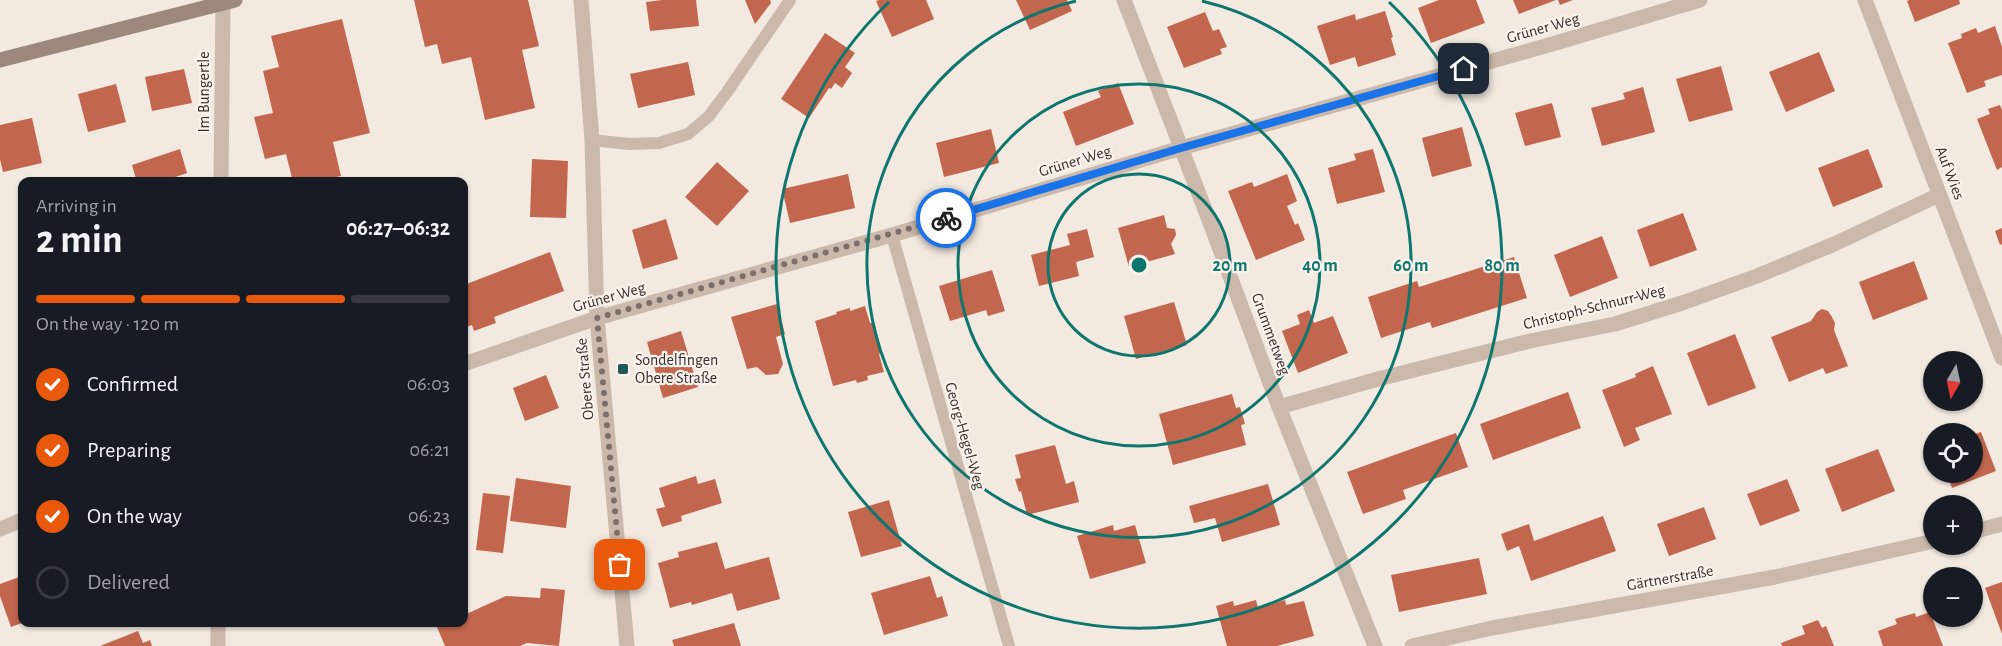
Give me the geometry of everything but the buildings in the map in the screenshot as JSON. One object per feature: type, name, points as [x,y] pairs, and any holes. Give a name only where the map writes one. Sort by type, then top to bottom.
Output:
[{"type":"main road","points":[[0,60],[229,2]]},
{"type":"street","name":"Obere Straße","points":[[581,0],[592,140],[597,318],[627,646]]},
{"type":"street","name":"Grummetweg","points":[[1124,0],[1279,407],[1375,646]]},
{"type":"street","name":"Grüner Weg","points":[[468,363],[597,318],[892,235],[1181,148],[1571,39],[1700,0]]},
{"type":"street","name":"Auf Wies","points":[[1864,0],[2002,358]]},
{"type":"street","name":"Im Bungertle","points":[[222,177],[229,2]]},
{"type":"street","name":"Christoph-Schnurr-Weg","points":[[1279,407],[1508,346],[1615,324],[1685,302],[1821,250],[1939,195]]},
{"type":"street","points":[[0,529],[18,522]]},
{"type":"street","points":[[1983,529],[2002,524]]},
{"type":"street","name":"Gärtnerstraße","points":[[1412,646],[1492,628],[1775,577],[1923,543]]},
{"type":"street","points":[[218,627],[218,646]]},
{"type":"lane","points":[[592,140],[629,144],[660,143],[688,134],[709,116],[790,0]]},
{"type":"lane","name":"Georg-Hegel-Weg","points":[[892,235],[1009,646]]},
{"type":"way so far","points":[[620,565],[597,318],[946,218]]},
{"type":"place","name":"Sondelfingen Obere Straße","points":[[623,369]]},
{"type":"route","points":[[946,218],[1181,148],[1464,69]]}]
